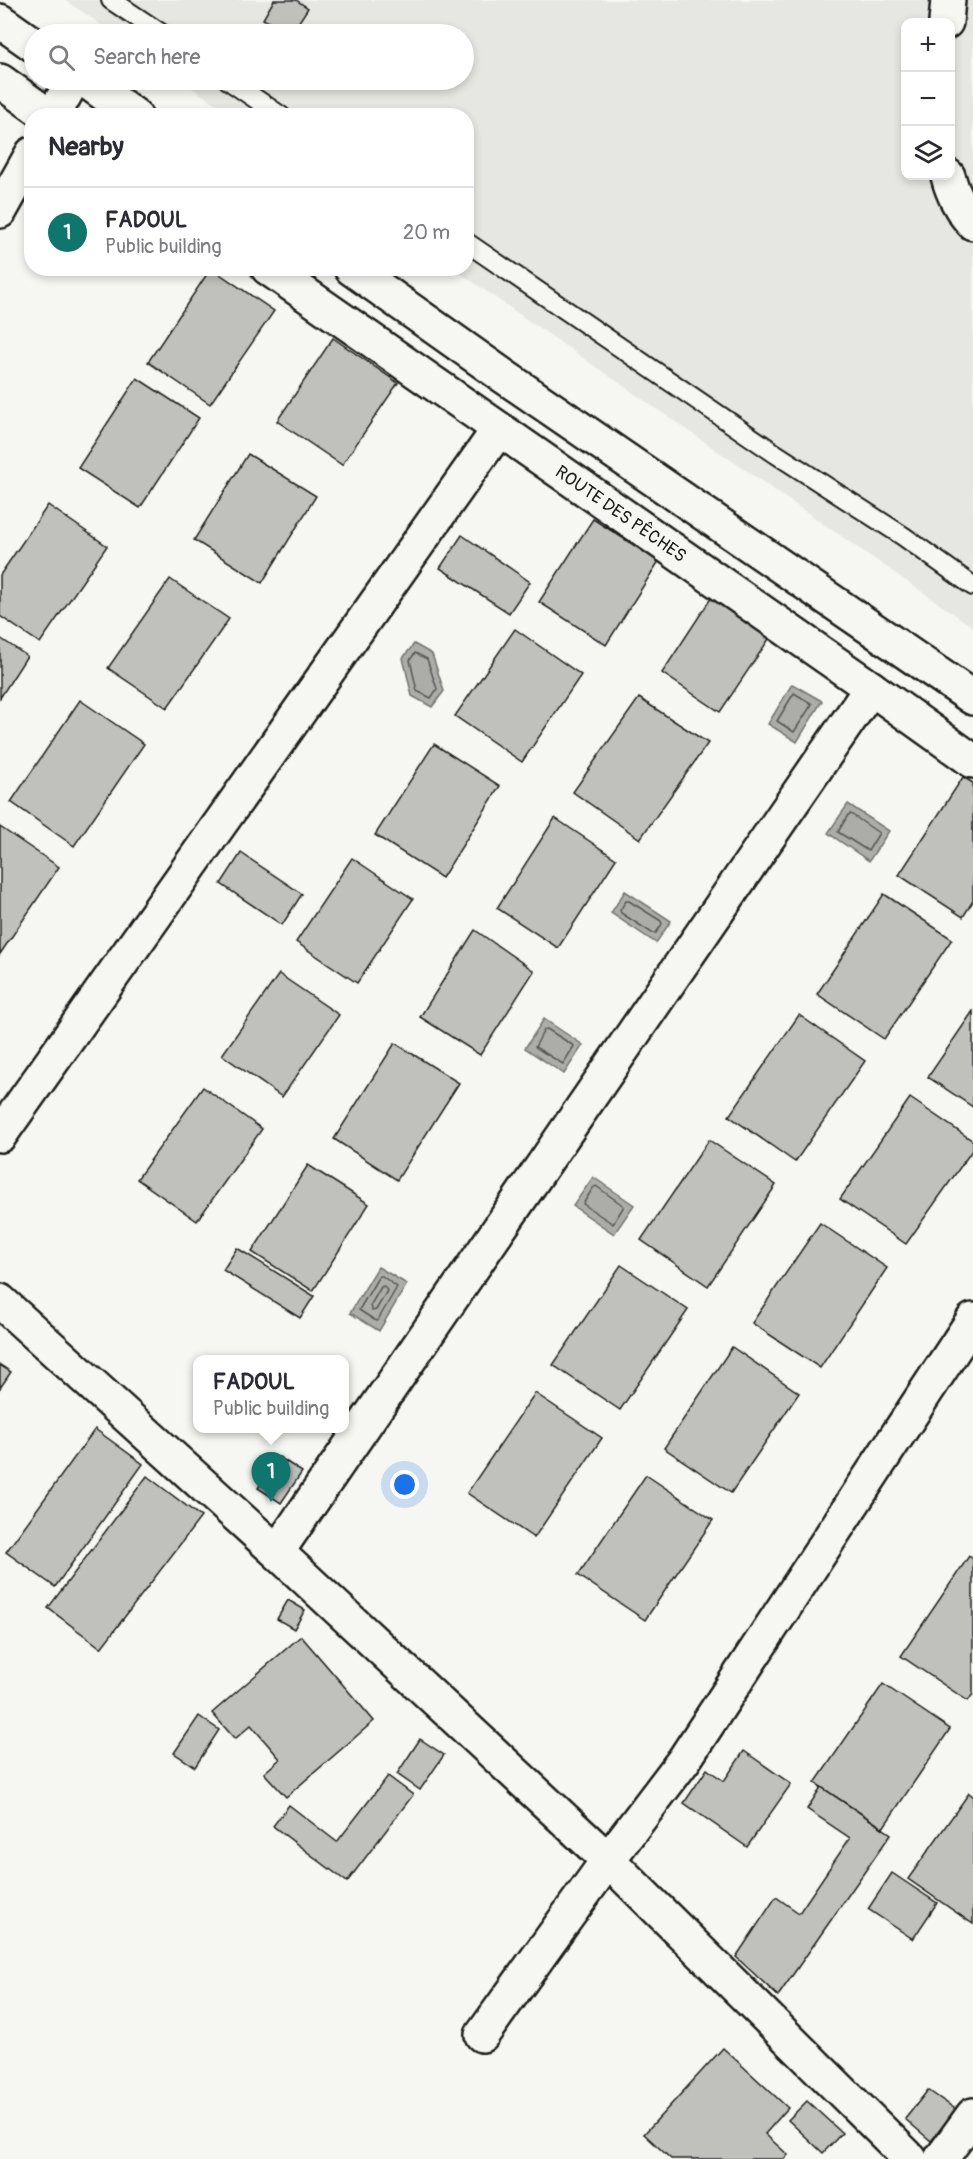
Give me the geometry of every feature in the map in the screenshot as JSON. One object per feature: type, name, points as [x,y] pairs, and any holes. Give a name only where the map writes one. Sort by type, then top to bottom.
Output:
[{"type":"street","points":[[946,18],[948,0]]},
{"type":"street","points":[[0,21],[24,38]]},
{"type":"street","points":[[0,81],[39,108]]},
{"type":"street","points":[[56,108],[67,90]]},
{"type":"street","points":[[99,90],[124,108]]},
{"type":"street","points":[[0,211],[24,168]]},
{"type":"street","points":[[949,180],[973,223]]},
{"type":"street","name":"ROUTE DES PÊCHES","points":[[279,276],[871,687],[973,761]]},
{"type":"street","points":[[362,276],[502,375],[973,698]]},
{"type":"street","points":[[0,1135],[499,429]]},
{"type":"street","points":[[277,1552],[871,687]]},
{"type":"street","points":[[0,1301],[277,1552],[608,1860],[910,2159]]},
{"type":"street","points":[[482,2036],[608,1860],[684,1760],[973,1320]]},
{"type":"street","points":[[941,2159],[973,2115]]},
{"type":"lane","points":[[111,0],[147,24]]},
{"type":"lane","points":[[243,90],[269,108]]},
{"type":"lane","points":[[474,247],[776,454],[903,536],[973,586]]},
{"type":"shaded area","points":[[65,0],[973,0],[973,627],[464,276],[474,276],[474,108],[222,108],[195,90],[474,90],[474,24],[100,24]]},
{"type":"water","points":[[414,644],[432,654],[444,691],[432,707],[412,696],[403,658]]},
{"type":"water","points":[[792,684],[822,701],[797,742],[768,724]]},
{"type":"water","points":[[848,804],[889,831],[869,861],[828,833]]},
{"type":"water","points":[[625,891],[671,921],[656,943],[611,913]]},
{"type":"water","points":[[544,1019],[583,1045],[564,1074],[525,1048]]},
{"type":"water","points":[[593,1177],[634,1205],[614,1234],[573,1206]]},
{"type":"water","points":[[378,1267],[407,1284],[379,1331],[350,1313]]},
{"type":"building","points":[[274,0],[296,0],[308,8],[298,24],[272,24],[263,19]]},
{"type":"building","points":[[206,276],[223,276],[274,311],[210,404],[148,362]]},
{"type":"building","points":[[333,338],[398,383],[342,465],[277,421]]},
{"type":"building","points":[[137,378],[199,418],[140,508],[78,468]]},
{"type":"building","points":[[248,454],[316,496],[262,583],[194,540]]},
{"type":"building","points":[[48,505],[107,546],[40,643],[0,616],[0,575]]},
{"type":"building","points":[[593,519],[659,561],[606,645],[539,602]]},
{"type":"building","points":[[462,535],[530,582],[509,613],[440,568]]},
{"type":"building","points":[[170,579],[229,619],[167,708],[108,668]]},
{"type":"building","points":[[715,592],[773,633],[720,712],[662,673]]},
{"type":"building","points":[[515,629],[581,675],[522,762],[455,716]]},
{"type":"building","points":[[0,638],[27,656],[0,698]]},
{"type":"building","points":[[639,698],[708,743],[640,839],[573,792]]},
{"type":"building","points":[[80,700],[144,744],[74,846],[11,802]]},
{"type":"building","points":[[434,744],[500,786],[442,878],[375,835]]},
{"type":"building","points":[[963,777],[973,783],[973,901],[963,917],[899,875]]},
{"type":"building","points":[[555,818],[616,859],[558,948],[497,908]]},
{"type":"building","points":[[0,827],[59,867],[0,954]]},
{"type":"building","points":[[241,853],[302,894],[282,925],[221,884]]},
{"type":"building","points":[[352,858],[413,899],[357,983],[296,942]]},
{"type":"building","points":[[884,894],[952,939],[884,1039],[817,994]]},
{"type":"building","points":[[475,930],[534,971],[480,1055],[420,1017]]},
{"type":"building","points":[[279,974],[339,1015],[282,1097],[222,1055]]},
{"type":"building","points":[[973,1011],[973,1107],[928,1077]]},
{"type":"building","points":[[799,1015],[865,1061],[795,1162],[729,1116]]},
{"type":"building","points":[[395,1043],[459,1083],[397,1180],[334,1139]]},
{"type":"building","points":[[203,1087],[262,1129],[197,1221],[137,1179]]},
{"type":"building","points":[[910,1098],[973,1141],[973,1149],[906,1244],[840,1199]]},
{"type":"building","points":[[709,1140],[776,1185],[708,1286],[641,1240]]},
{"type":"building","points":[[308,1165],[369,1204],[313,1291],[252,1252]]},
{"type":"building","points":[[820,1223],[887,1268],[820,1368],[752,1323]]},
{"type":"building","points":[[237,1248],[314,1296],[300,1318],[223,1270]]},
{"type":"building","points":[[621,1265],[688,1310],[620,1410],[553,1365]]},
{"type":"building","points":[[732,1347],[799,1393],[731,1493],[664,1448]]},
{"type":"building","points":[[0,1365],[11,1372],[0,1388]]},
{"type":"building","points":[[535,1393],[602,1438],[534,1538],[467,1493]]},
{"type":"building","points":[[95,1429],[143,1464],[55,1587],[6,1552]]},
{"type":"building","points":[[279,1457],[302,1472],[281,1503],[258,1488]]},
{"type":"building","points":[[646,1475],[713,1520],[645,1620],[578,1575]]},
{"type":"building","points":[[147,1476],[201,1517],[101,1648],[48,1608]]},
{"type":"building","points":[[969,1556],[973,1559],[973,1694],[968,1701],[901,1656]]},
{"type":"building","points":[[288,1600],[305,1610],[294,1629],[277,1619]]},
{"type":"building","points":[[301,1636],[374,1721],[286,1797],[264,1773],[280,1759],[251,1725],[235,1739],[212,1713]]},
{"type":"building","points":[[883,1684],[950,1729],[883,1828],[815,1783]]},
{"type":"building","points":[[199,1716],[219,1730],[195,1767],[174,1753]]},
{"type":"building","points":[[420,1739],[444,1755],[420,1790],[397,1774]]},
{"type":"building","points":[[744,1751],[791,1784],[747,1847],[684,1803],[707,1769],[724,1781]]},
{"type":"building","points":[[388,1776],[413,1795],[347,1882],[273,1826],[289,1805],[337,1842]]},
{"type":"building","points":[[821,1787],[891,1834],[778,1996],[736,1957],[776,1897],[799,1913],[850,1838],[807,1809]]},
{"type":"building","points":[[969,1793],[973,1796],[973,1924],[908,1879]]},
{"type":"building","points":[[892,1873],[937,1903],[913,1939],[868,1909]]},
{"type":"building","points":[[723,2048],[788,2108],[765,2134],[788,2155],[784,2159],[671,2159],[644,2134]]},
{"type":"building","points":[[928,2090],[958,2111],[931,2141],[905,2119]]},
{"type":"building","points":[[807,2101],[842,2133],[823,2153],[788,2120]]},
{"type":"place","name":"FADOUL","points":[[271,1502]]}]
